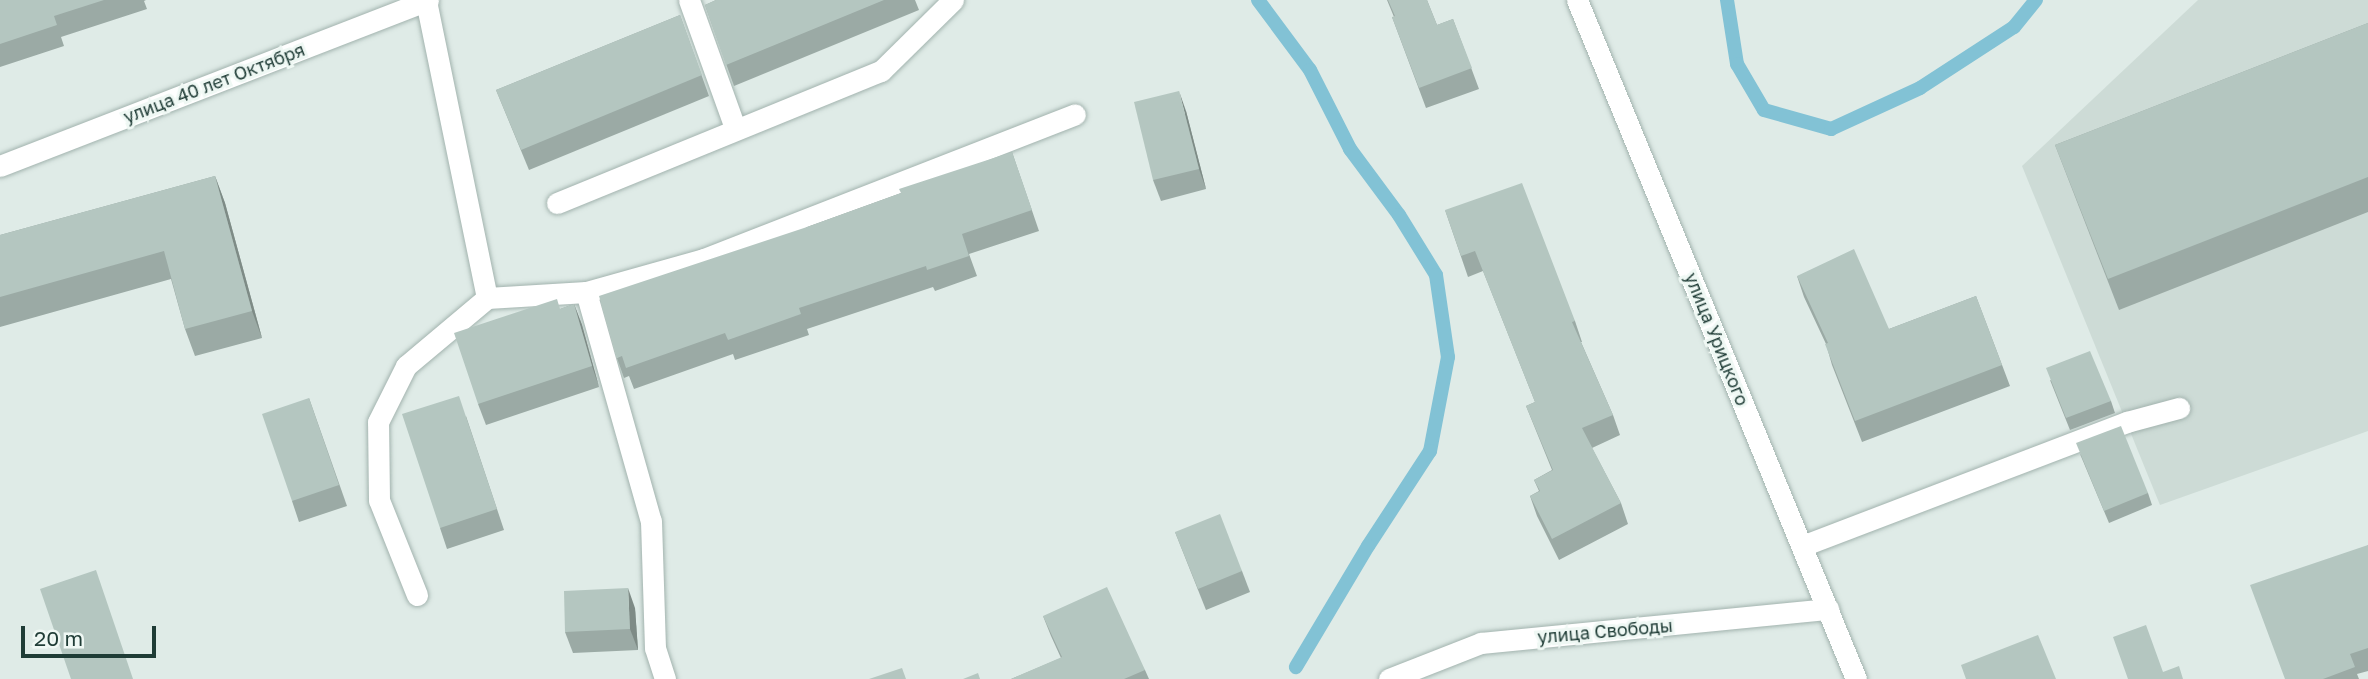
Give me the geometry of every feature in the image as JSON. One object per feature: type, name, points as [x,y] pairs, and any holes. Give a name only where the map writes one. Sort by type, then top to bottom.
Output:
[{"type":"street","points":[[427,0],[487,298]]},
{"type":"street","name":"улица 40 лет Октября","points":[[0,166],[427,0]]},
{"type":"street","points":[[689,0],[735,128]]},
{"type":"street","points":[[557,203],[735,128],[881,71],[954,0]]},
{"type":"street","name":"улица Урицкого","points":[[1577,0],[1856,679]]},
{"type":"street","points":[[417,595],[379,500],[378,422],[406,366],[487,298],[586,292],[704,259],[1075,114]]},
{"type":"street","points":[[586,292],[651,521],[655,648],[664,679]]},
{"type":"street","points":[[1802,546],[2127,422],[2179,408]]},
{"type":"street","name":"улица Свободы","points":[[1389,679],[1481,643],[1828,609]]},
{"type":"shaded area","points":[[2198,0],[2368,0],[2368,431],[2160,505],[2022,166]]},
{"type":"building","points":[[0,0],[104,0],[54,16],[57,25],[0,44]]},
{"type":"building","points":[[716,0],[884,0],[726,65],[705,5]]},
{"type":"building","points":[[1388,0],[1427,0],[1437,25],[1453,19],[1472,68],[1419,88]]},
{"type":"building","points":[[680,15],[702,75],[521,150],[496,90]]},
{"type":"building","points":[[2368,23],[2368,177],[2108,279],[2055,145]]},
{"type":"building","points":[[1179,91],[1199,169],[1153,180],[1134,102]]},
{"type":"building","points":[[1012,152],[1032,210],[962,234],[969,256],[927,270],[926,266],[799,308],[801,314],[728,340],[725,333],[626,368],[622,356],[617,358],[599,296],[807,227],[901,193],[899,189]]},
{"type":"building","points":[[215,176],[252,311],[185,329],[164,251],[0,297],[0,235]]},
{"type":"building","points":[[1522,183],[1575,321],[1572,322],[1613,415],[1582,428],[1621,503],[1552,539],[1530,496],[1540,491],[1534,480],[1553,470],[1526,406],[1535,402],[1475,251],[1461,256],[1445,210]]},
{"type":"building","points":[[1854,249],[1889,329],[1976,296],[2002,365],[1855,421],[1825,344],[1828,343],[1797,276]]},
{"type":"building","points":[[557,299],[560,309],[574,304],[592,366],[478,404],[454,333]]},
{"type":"building","points":[[2090,351],[2111,401],[2066,418],[2046,368]]},
{"type":"building","points":[[459,396],[497,509],[440,528],[402,414]]},
{"type":"building","points":[[309,398],[339,485],[292,501],[262,414]]},
{"type":"building","points":[[2121,426],[2148,493],[2104,511],[2076,443]]},
{"type":"building","points":[[1220,514],[1242,571],[1198,589],[1175,532]]},
{"type":"building","points":[[2368,545],[2368,648],[2350,654],[2355,667],[2323,679],[2285,679],[2250,585]]},
{"type":"building","points":[[96,570],[133,679],[71,679],[40,589]]},
{"type":"building","points":[[1107,587],[1145,670],[1124,679],[1011,679],[1062,657],[1043,616]]},
{"type":"building","points":[[628,588],[630,629],[565,632],[564,591]]},
{"type":"building","points":[[2146,625],[2163,672],[2179,666],[2183,679],[2128,679],[2113,637]]},
{"type":"building","points":[[2038,635],[2056,679],[1966,679],[1961,665]]},
{"type":"building","points":[[902,668],[906,679],[869,679]]},
{"type":"building","points":[[978,673],[980,679],[963,679]]},
{"type":"waterway","points":[[1258,0],[1310,70],[1350,149],[1399,215],[1436,275],[1448,357],[1430,451],[1368,546],[1296,667]]},
{"type":"waterway","points":[[1727,0],[1737,64],[1764,110],[1831,129],[1920,88],[2014,27],[2036,0]]}]
